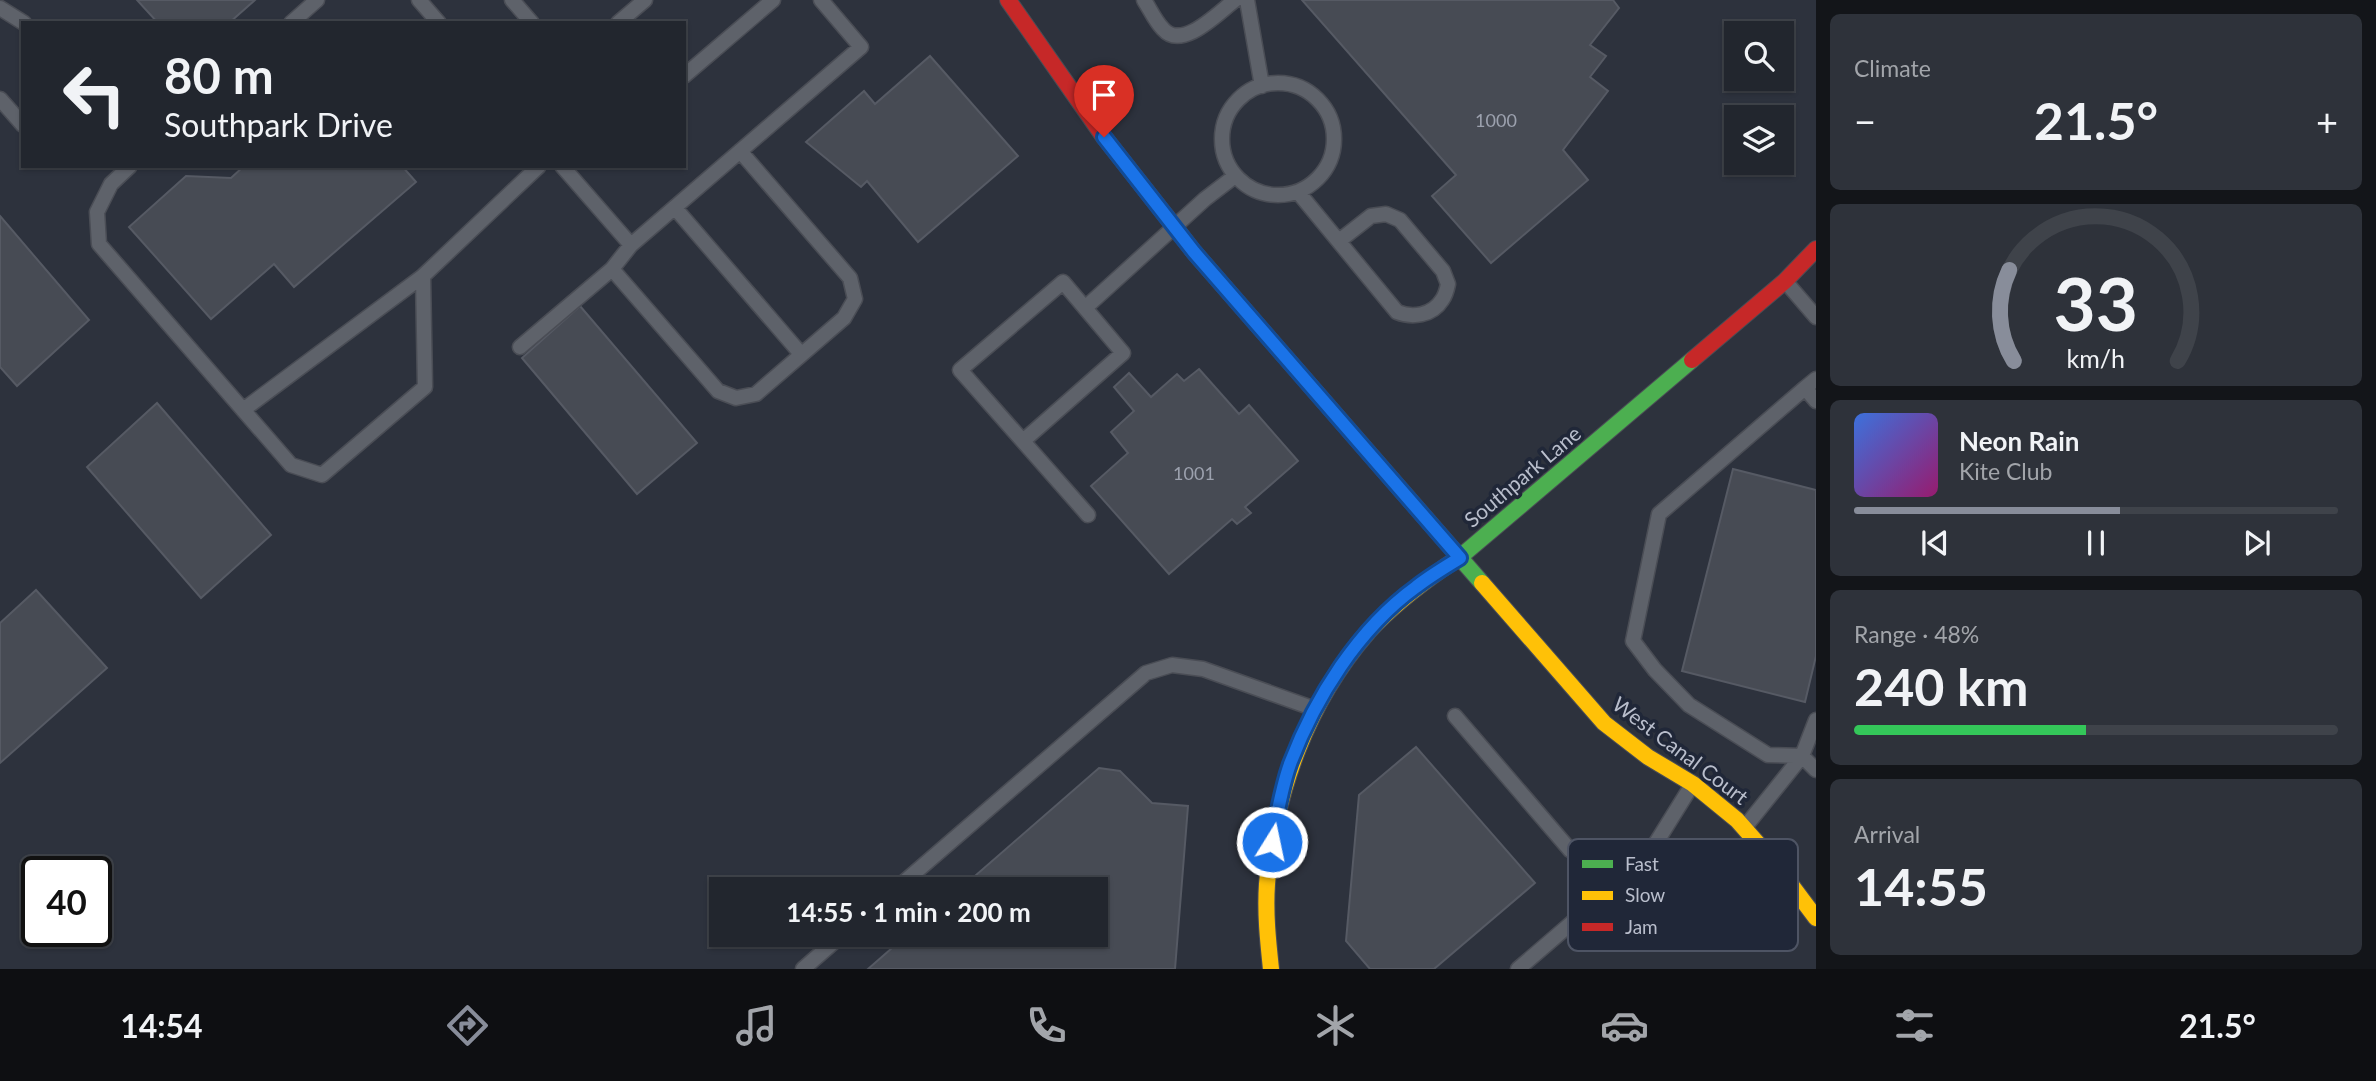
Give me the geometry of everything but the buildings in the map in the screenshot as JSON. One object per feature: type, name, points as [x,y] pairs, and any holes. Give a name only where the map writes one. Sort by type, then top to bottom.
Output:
[{"type":"street","name":"West Canal Court","points":[[1008,0],[1104,137],[1175,227],[1604,723],[1647,757],[1692,784],[1754,839]]},
{"type":"street","name":"Southpark Lane","points":[[1271,969],[1266,901],[1268,863],[1280,799],[1290,765],[1316,709],[1332,680],[1371,628],[1414,588],[1460,558],[1784,281],[1816,249]]},
{"type":"street","name":"West Canal Court","points":[[1798,894],[1816,918]]},
{"type":"lane","points":[[419,0],[437,21]]},
{"type":"lane","points":[[620,21],[645,0]]},
{"type":"lane","points":[[686,74],[773,0]]},
{"type":"lane","points":[[520,346],[612,269],[631,245],[861,47],[821,0]]},
{"type":"lane","points":[[1144,0],[1164,31],[1177,37],[1190,34],[1235,0]]},
{"type":"lane","points":[[1247,0],[1262,86]]},
{"type":"lane","points":[[293,21],[313,1]]},
{"type":"lane","points":[[515,1],[530,21]]},
{"type":"lane","points":[[0,8],[21,21]]},
{"type":"lane","points":[[1281,83],[1299,87],[1316,98],[1328,113],[1334,131],[1334,150],[1327,168],[1315,183],[1298,192],[1264,194],[1248,187],[1235,176],[1226,160],[1222,142],[1224,123],[1233,107],[1246,94],[1262,86],[1281,83]]},
{"type":"lane","points":[[0,99],[21,123]]},
{"type":"lane","points":[[612,269],[718,391],[736,398],[756,394],[844,318],[855,299],[850,278],[740,151]]},
{"type":"lane","points":[[128,168],[111,184],[97,212],[99,244],[291,466],[322,475],[425,387],[423,276]]},
{"type":"lane","points":[[243,410],[423,276],[537,168]]},
{"type":"lane","points":[[564,168],[631,245]]},
{"type":"lane","points":[[1085,308],[1235,176]]},
{"type":"lane","points":[[1298,192],[1397,312],[1411,317],[1429,312],[1442,301],[1448,284],[1443,271],[1400,220],[1386,214],[1371,216],[1339,241]]},
{"type":"lane","points":[[675,208],[801,354]]},
{"type":"lane","points":[[1784,281],[1816,317]]},
{"type":"lane","points":[[1023,441],[1124,353],[1063,282],[960,370],[1088,515]]},
{"type":"lane","points":[[1816,401],[1811,384],[1660,514],[1633,641],[1654,670],[1689,705],[1768,755],[1802,756],[1816,770]]},
{"type":"lane","points":[[910,877],[1146,673],[1172,664],[1203,669],[1316,709]]},
{"type":"lane","points":[[1455,716],[1568,848]]},
{"type":"lane","points":[[1744,828],[1802,756],[1816,720]]},
{"type":"lane","points":[[1658,839],[1692,784]]},
{"type":"lane","points":[[1518,969],[1568,926]]},
{"type":"lane","points":[[803,969],[828,947]]},
{"type":"traffic: fast","points":[[1166,216],[1194,252],[1482,583]]},
{"type":"traffic: fast","points":[[1445,567],[1692,360]]},
{"type":"traffic: slow","points":[[1271,969],[1266,906],[1271,850],[1286,782],[1298,750],[1328,688],[1368,632],[1405,597],[1445,567]]},
{"type":"traffic: slow","points":[[1482,583],[1604,723],[1648,757],[1693,784],[1737,820],[1754,839]]},
{"type":"traffic: slow","points":[[1798,894],[1816,918]]},
{"type":"traffic: jam","points":[[1008,0],[1104,137],[1166,216]]},
{"type":"traffic: jam","points":[[1692,360],[1785,281],[1816,249]]},
{"type":"route","points":[[1104,137],[1194,252],[1460,558],[1414,588],[1371,628],[1332,680],[1290,765],[1272,842]]}]
